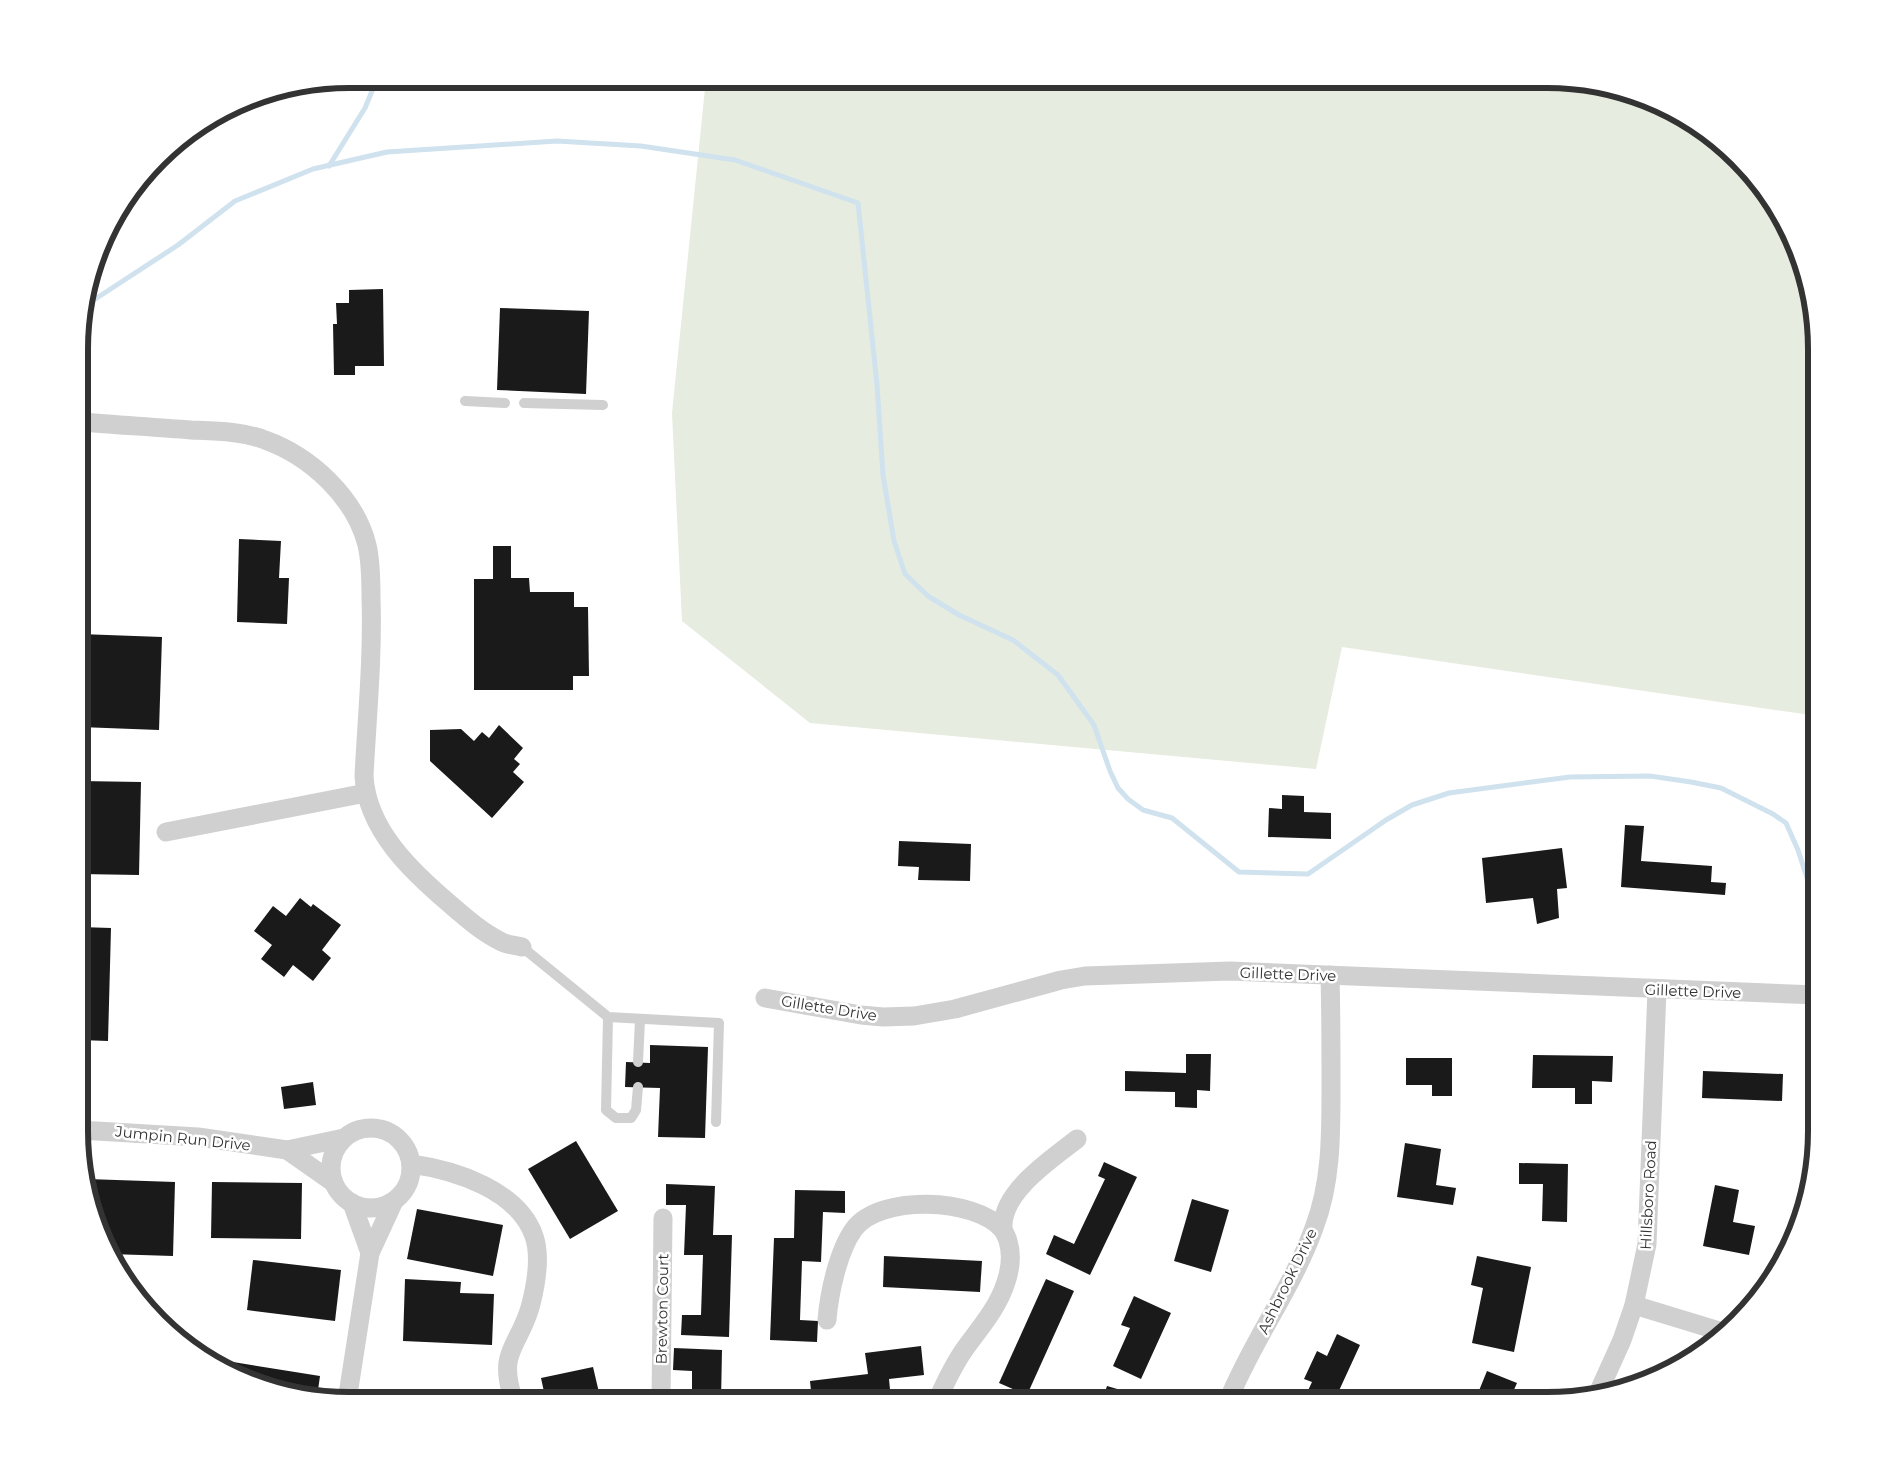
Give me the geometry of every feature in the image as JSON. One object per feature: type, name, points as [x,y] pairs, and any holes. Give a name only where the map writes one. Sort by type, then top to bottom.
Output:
[{"type":"street","points":[[88,422],[239,433],[265,439],[292,451],[314,467],[333,486],[354,515],[362,530],[367,546],[370,570],[371,638],[364,776],[366,794],[390,842],[406,864],[424,882],[467,919],[501,942],[522,947]]},
{"type":"street","points":[[166,832],[366,794]]},
{"type":"street","name":"Gillette Drive","points":[[765,998],[883,1017],[914,1016],[955,1009],[1061,980],[1085,976],[1230,971],[1808,995]]},
{"type":"street","name":"Ashbrook Drive","points":[[1232,1392],[1238,1376],[1296,1270],[1314,1229],[1324,1198],[1331,1140],[1330,976]]},
{"type":"street","name":"Hillsboro Road","points":[[1601,1386],[1622,1340],[1634,1305],[1647,1244],[1657,990]]},
{"type":"street","name":"Jumpin Run Drive","points":[[88,1131],[198,1138],[287,1150],[344,1138],[357,1130],[367,1128],[388,1131],[404,1144],[411,1164],[408,1185],[394,1201],[370,1253],[348,1392]]},
{"type":"street","points":[[334,1183],[331,1161],[334,1151],[344,1138]]},
{"type":"street","points":[[1002,1229],[1005,1214],[1015,1194],[1032,1175],[1077,1140]]},
{"type":"street","name":"Jumpin Run Drive","points":[[287,1150],[334,1183],[345,1198],[352,1203],[370,1253]]},
{"type":"street","points":[[411,1164],[455,1174],[494,1192],[523,1216],[534,1237],[537,1251],[536,1275],[531,1304],[524,1326],[513,1344],[507,1366],[507,1380],[511,1392]]},
{"type":"street","points":[[352,1203],[374,1208],[394,1201]]},
{"type":"street","points":[[828,1320],[832,1283],[849,1237],[855,1227],[876,1214],[909,1205],[942,1205],[965,1209],[990,1218],[1007,1236],[1010,1251],[1006,1282],[983,1325],[954,1365],[941,1392]]},
{"type":"street","name":"Brewton Court","points":[[661,1392],[663,1218]]},
{"type":"street","points":[[1634,1305],[1718,1330]]},
{"type":"lane","points":[[465,401],[505,403]]},
{"type":"lane","points":[[524,403],[603,405]]},
{"type":"lane","points":[[522,947],[608,1017],[719,1023],[716,1122]]},
{"type":"lane","points":[[608,1017],[606,1110],[616,1118],[632,1118],[636,1110],[638,1087]]},
{"type":"lane","points":[[638,1062],[640,1020]]},
{"type":"shaded area","points":[[705,88],[1565,88],[1615,96],[1663,114],[1693,131],[1720,152],[1744,176],[1765,203],[1782,233],[1800,281],[1808,331],[1808,715],[1342,647],[1316,769],[810,723],[682,621],[672,413]]},
{"type":"building","points":[[383,289],[384,366],[355,366],[355,375],[334,375],[333,324],[337,324],[336,303],[349,303],[349,290]]},
{"type":"building","points":[[500,308],[589,311],[586,394],[497,390]]},
{"type":"building","points":[[239,539],[281,541],[279,578],[289,578],[287,624],[237,622]]},
{"type":"building","points":[[493,546],[511,546],[511,578],[529,578],[530,592],[574,592],[574,607],[588,607],[589,676],[573,676],[573,690],[474,690],[474,579],[493,579]]},
{"type":"building","points":[[88,634],[162,637],[159,730],[88,727]]},
{"type":"building","points":[[499,725],[523,748],[514,759],[520,764],[513,772],[524,782],[492,818],[430,761],[430,730],[461,729],[474,741],[482,732],[489,738]]},
{"type":"building","points":[[88,781],[141,782],[139,875],[88,874]]},
{"type":"building","points":[[1282,795],[1304,796],[1304,812],[1331,813],[1331,839],[1268,837],[1269,808],[1282,809]]},
{"type":"building","points":[[1625,825],[1644,826],[1641,861],[1712,866],[1711,882],[1726,883],[1725,895],[1621,887]]},
{"type":"building","points":[[899,841],[971,844],[970,881],[918,880],[919,867],[898,866]]},
{"type":"building","points":[[1562,848],[1567,888],[1557,889],[1559,918],[1537,924],[1533,898],[1486,903],[1482,858]]},
{"type":"building","points":[[300,898],[311,907],[313,904],[341,925],[322,950],[331,958],[313,981],[293,965],[284,977],[261,959],[272,945],[254,931],[273,906],[286,916]]},
{"type":"building","points":[[88,927],[111,928],[108,1041],[88,1040]]},
{"type":"building","points":[[650,1045],[708,1047],[705,1138],[658,1137],[660,1088],[625,1087],[626,1062],[650,1063]]},
{"type":"building","points":[[1186,1054],[1211,1054],[1210,1091],[1197,1090],[1197,1108],[1175,1107],[1175,1092],[1125,1091],[1125,1071],[1186,1073]]},
{"type":"building","points":[[1533,1055],[1613,1056],[1612,1082],[1592,1081],[1592,1104],[1575,1104],[1575,1088],[1532,1088]]},
{"type":"building","points":[[1406,1058],[1452,1058],[1452,1096],[1432,1096],[1432,1085],[1406,1085]]},
{"type":"building","points":[[1703,1071],[1783,1074],[1782,1101],[1702,1098]]},
{"type":"building","points":[[313,1082],[316,1105],[284,1109],[281,1087]]},
{"type":"building","points":[[576,1141],[618,1211],[570,1239],[528,1169]]},
{"type":"building","points":[[1405,1143],[1441,1149],[1436,1185],[1456,1188],[1453,1205],[1397,1197]]},
{"type":"building","points":[[1104,1162],[1137,1177],[1090,1275],[1046,1254],[1054,1235],[1074,1244],[1105,1179],[1098,1176]]},
{"type":"building","points":[[1519,1163],[1568,1164],[1567,1222],[1542,1221],[1543,1184],[1519,1184]]},
{"type":"building","points":[[92,1179],[175,1182],[173,1256],[118,1254],[101,1215]]},
{"type":"building","points":[[212,1182],[302,1183],[301,1239],[211,1238]]},
{"type":"building","points":[[666,1184],[715,1186],[713,1235],[732,1235],[729,1337],[681,1335],[682,1315],[701,1315],[703,1255],[684,1255],[686,1205],[666,1205]]},
{"type":"building","points":[[1715,1185],[1739,1190],[1733,1222],[1755,1226],[1749,1255],[1703,1246]]},
{"type":"building","points":[[795,1190],[845,1191],[845,1213],[823,1212],[821,1262],[802,1261],[800,1320],[818,1321],[817,1342],[770,1340],[774,1238],[794,1238]]},
{"type":"building","points":[[1192,1199],[1229,1210],[1211,1272],[1174,1261]]},
{"type":"building","points":[[417,1209],[503,1225],[493,1276],[407,1259]]},
{"type":"building","points":[[884,1256],[982,1261],[980,1292],[883,1287]]},
{"type":"building","points":[[1477,1256],[1531,1267],[1514,1352],[1472,1343],[1483,1288],[1471,1285]]},
{"type":"building","points":[[253,1260],[341,1270],[335,1321],[247,1310]]},
{"type":"building","points":[[405,1279],[461,1282],[460,1293],[494,1294],[492,1345],[403,1341]]},
{"type":"building","points":[[1046,1279],[1074,1291],[1028,1392],[1020,1392],[999,1383]]},
{"type":"building","points":[[1134,1296],[1171,1313],[1141,1379],[1113,1366],[1130,1328],[1121,1325]]},
{"type":"building","points":[[1337,1334],[1360,1345],[1338,1392],[1307,1392],[1312,1382],[1304,1379],[1317,1351],[1327,1356]]},
{"type":"building","points":[[921,1346],[924,1375],[889,1379],[890,1392],[811,1392],[810,1381],[868,1374],[865,1353]]},
{"type":"building","points":[[674,1348],[722,1350],[721,1392],[692,1392],[692,1371],[673,1370]]},
{"type":"building","points":[[233,1362],[320,1376],[318,1390],[281,1384],[232,1366]]},
{"type":"building","points":[[593,1367],[599,1392],[544,1392],[541,1378]]},
{"type":"building","points":[[1487,1371],[1517,1383],[1513,1392],[1478,1392]]},
{"type":"building","points":[[1107,1386],[1128,1392],[1105,1392]]},
{"type":"waterway","points":[[329,166],[365,108],[373,88]]},
{"type":"waterway","points":[[92,301],[178,245],[235,201],[313,169],[387,152],[557,141],[641,146],[735,160],[858,203],[877,385],[883,475],[894,541],[905,574],[928,596],[959,615],[1013,640],[1058,675],[1094,725],[1118,788],[1128,799],[1143,810],[1172,818],[1239,872],[1308,874],[1386,820],[1412,805],[1449,793],[1570,777],[1650,776],[1721,788],[1773,814],[1786,823],[1798,850],[1808,881]]}]
